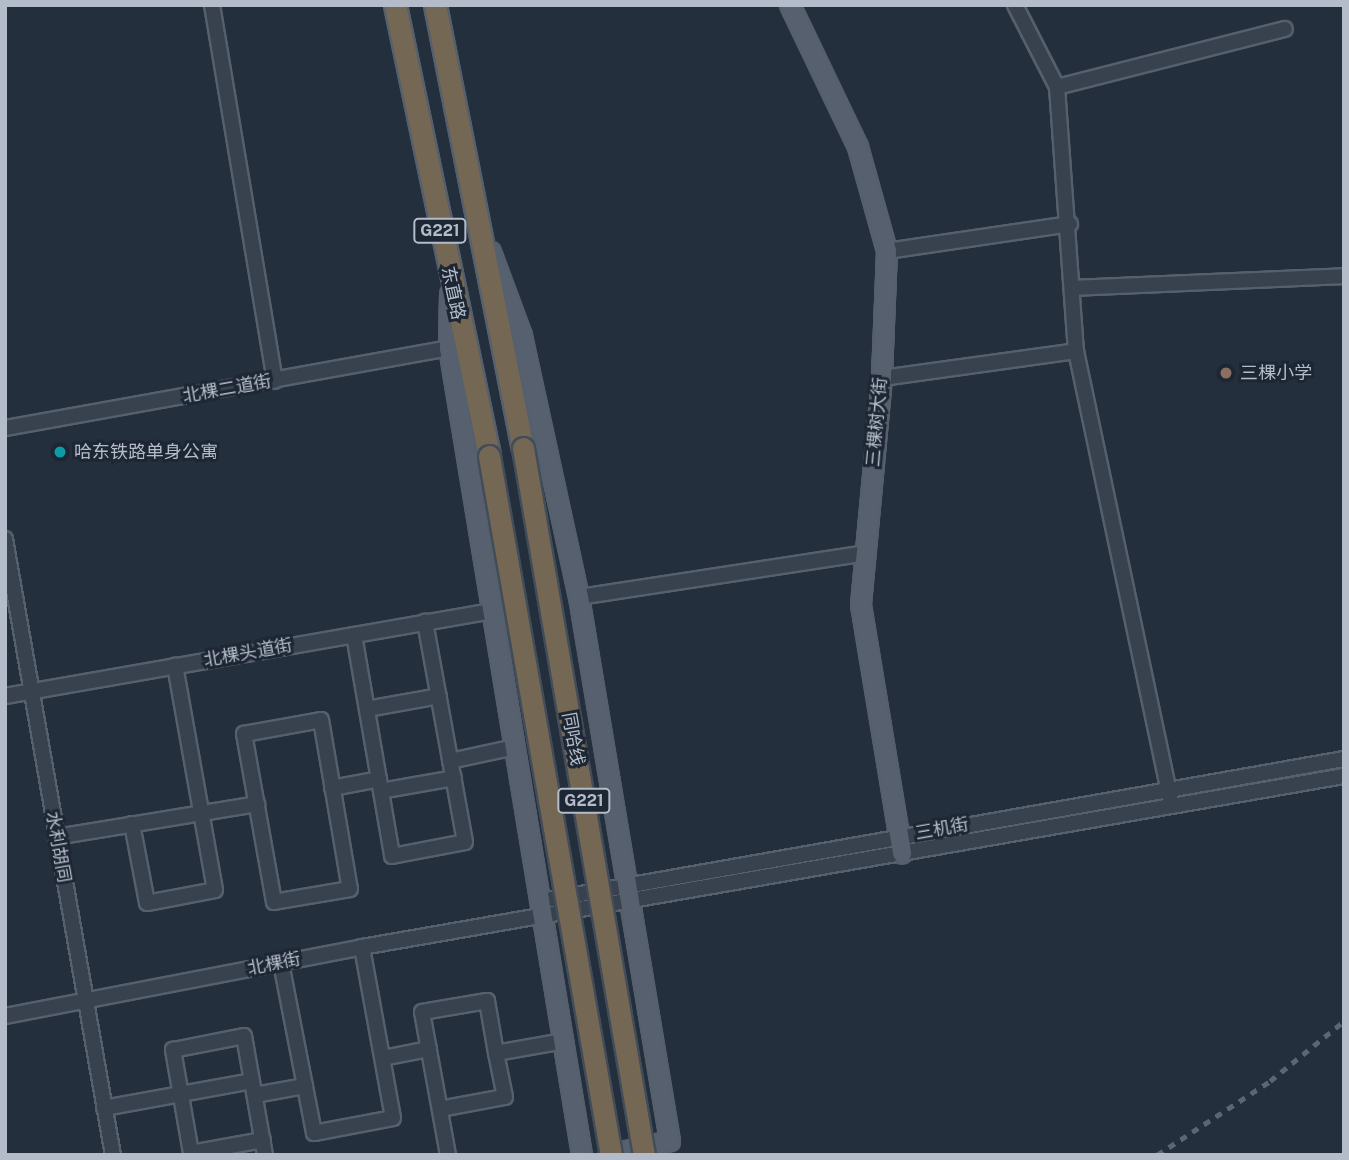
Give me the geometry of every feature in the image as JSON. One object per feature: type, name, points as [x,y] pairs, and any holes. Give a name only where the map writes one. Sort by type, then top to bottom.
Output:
[{"type":"highway","name":"东直路","points":[[395,5],[450,280],[489,456]]},
{"type":"highway","name":"G221","points":[[435,5],[478,216]]},
{"type":"highway","name":"同哈线","points":[[478,216],[523,448],[644,1155]]},
{"type":"highway","name":"同哈线","points":[[489,456],[610,1155]]},
{"type":"main road","name":"三棵树大街","points":[[790,5],[858,147],[887,251],[882,378],[862,605],[901,845]]},
{"type":"main road","points":[[478,216],[522,336],[579,597],[631,892],[670,1140],[610,1155]]},
{"type":"main road","points":[[450,280],[449,348],[582,1155]]},
{"type":"street","points":[[212,5],[275,381]]},
{"type":"street","points":[[1015,5],[1057,87],[1070,224],[1076,351],[1172,805]]},
{"type":"street","points":[[1057,87],[1285,29]]},
{"type":"street","points":[[887,251],[1070,224]]},
{"type":"street","points":[[1073,288],[1344,276]]},
{"type":"street","name":"北棵二道街","points":[[5,428],[449,348]]},
{"type":"street","points":[[882,378],[1076,351]]},
{"type":"street","name":"水利胡同","points":[[5,539],[29,691],[113,1155]]},
{"type":"street","points":[[579,597],[865,553]]},
{"type":"street","name":"北棵头道街","points":[[5,696],[491,611]]},
{"type":"street","points":[[354,635],[393,856],[465,842],[425,622]]},
{"type":"street","points":[[132,824],[147,903],[215,890],[175,666]]},
{"type":"street","points":[[367,709],[439,696]]},
{"type":"street","points":[[321,720],[332,788],[350,889],[274,902],[244,734],[321,720]]},
{"type":"street","points":[[450,761],[515,747]]},
{"type":"street","name":"三机街","points":[[901,845],[1169,790],[1344,759]]},
{"type":"street","name":"三机街","points":[[542,908],[901,845],[1172,805],[1344,776]]},
{"type":"street","points":[[332,788],[454,778]]},
{"type":"street","points":[[56,836],[257,804]]},
{"type":"street","name":"北棵街","points":[[5,1016],[362,947],[542,908]]},
{"type":"street","points":[[281,963],[313,1133],[393,1118],[362,947]]},
{"type":"street","points":[[440,1109],[505,1097],[486,1001],[422,1012],[448,1155]]},
{"type":"street","points":[[262,1140],[191,1153],[173,1049],[244,1036],[265,1155]]},
{"type":"street","points":[[496,1053],[564,1041]]},
{"type":"street","points":[[383,1058],[429,1049]]},
{"type":"street","points":[[104,1108],[181,1093],[304,1086]]},
{"type":"railway","points":[[1157,1155],[1270,1081],[1344,1021]]},
{"type":"place","name":"三棵小学","points":[[1226,373]]},
{"type":"place","name":"哈东铁路单身公寓","points":[[60,452]]}]
